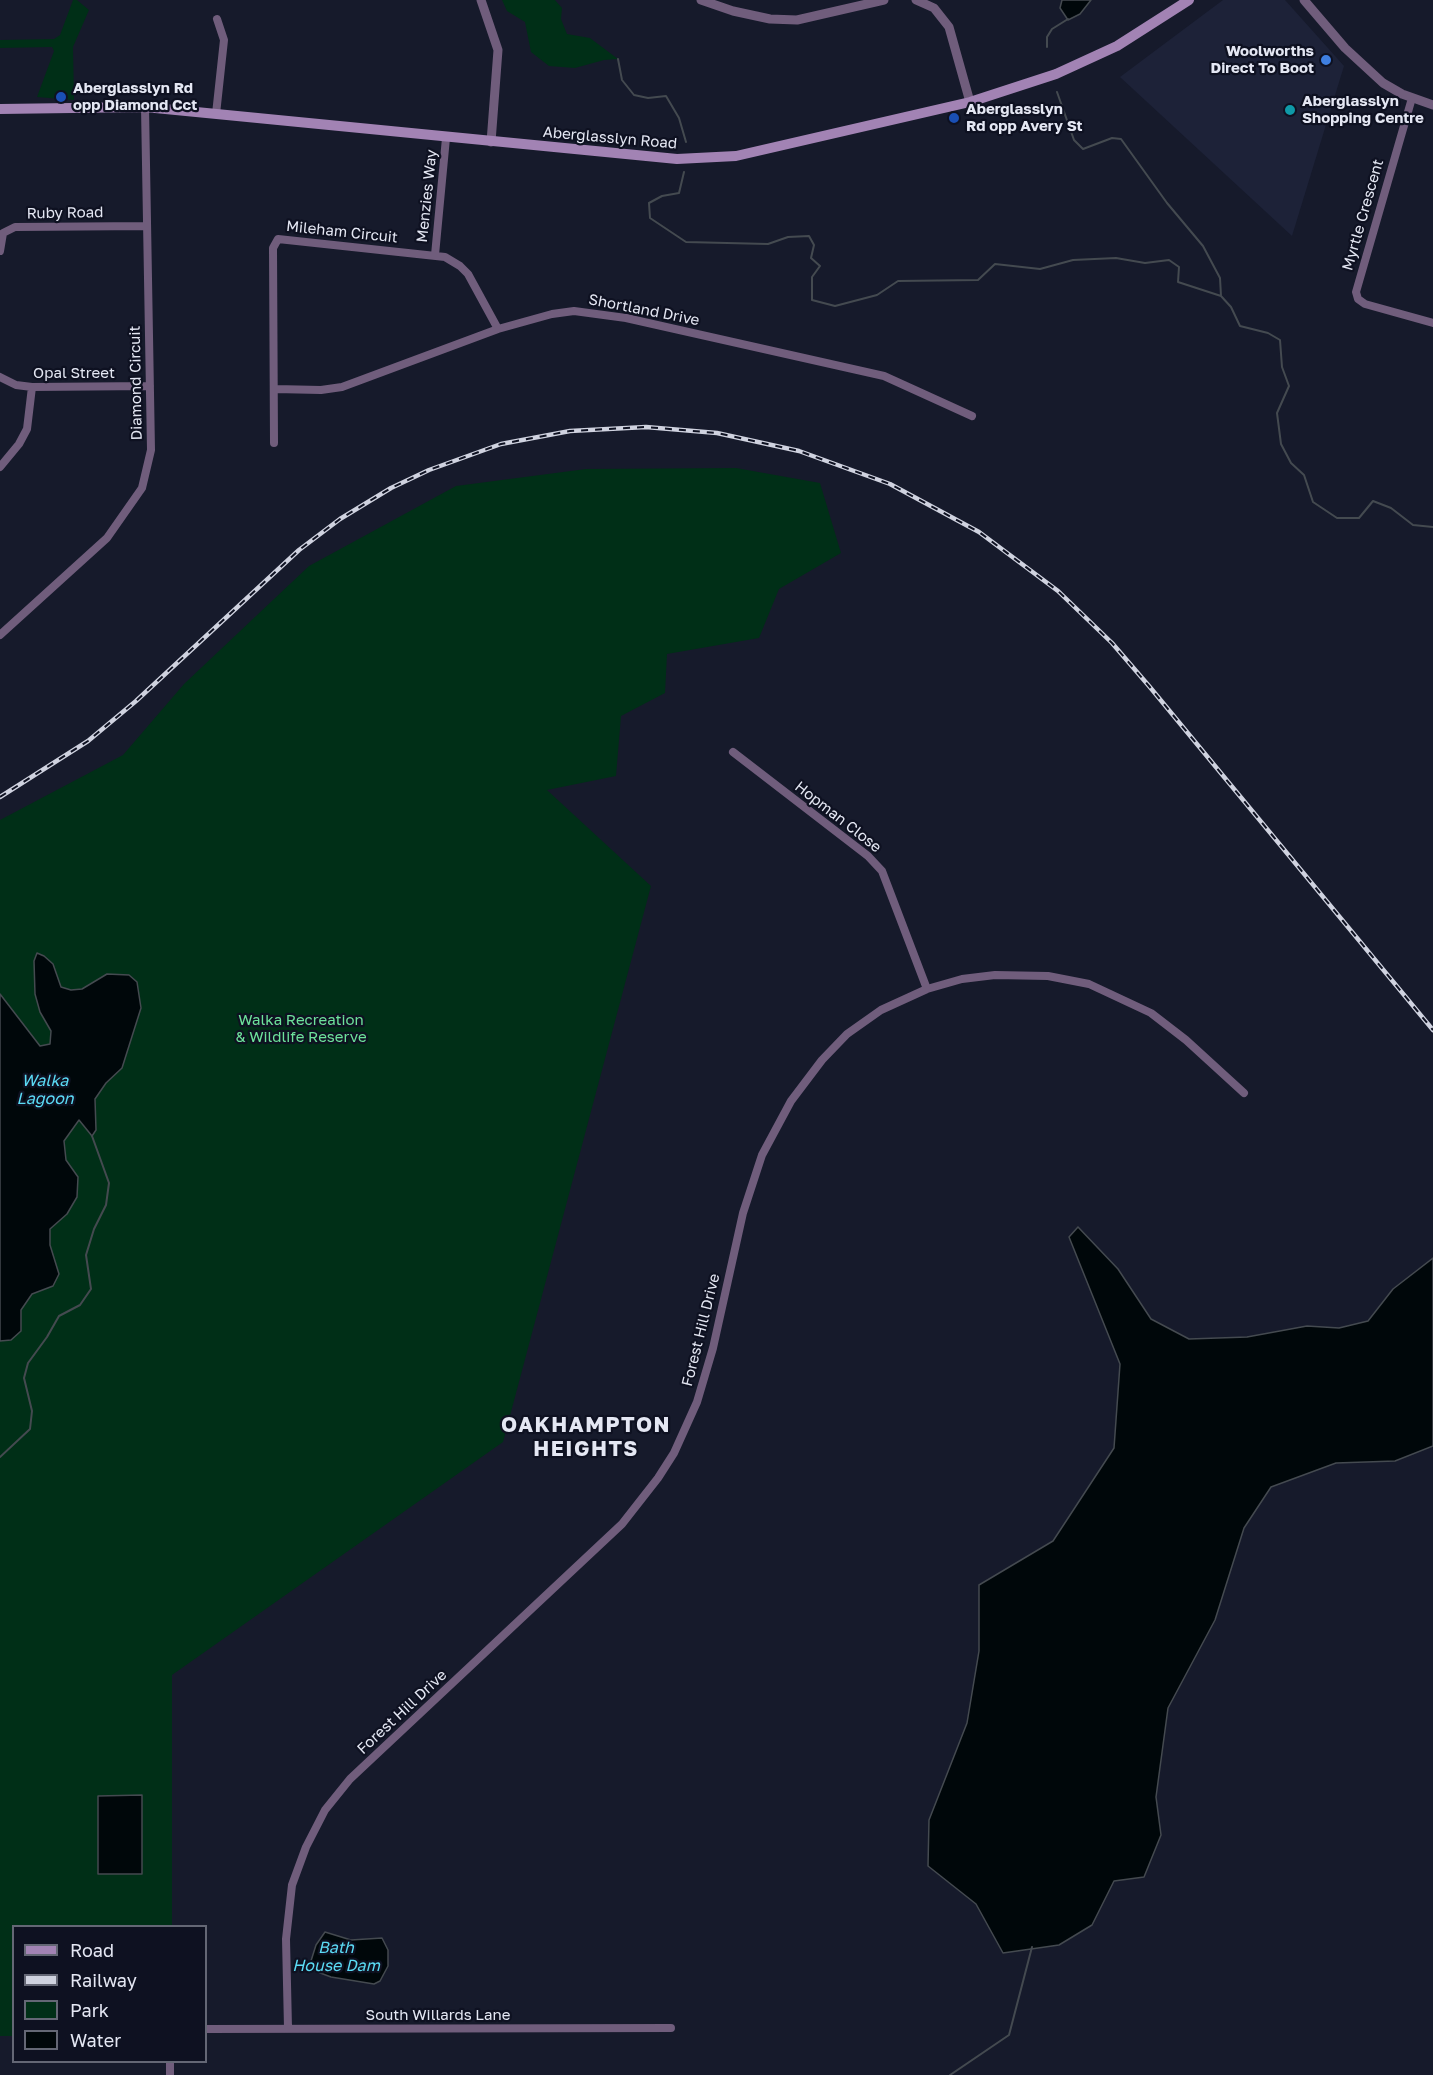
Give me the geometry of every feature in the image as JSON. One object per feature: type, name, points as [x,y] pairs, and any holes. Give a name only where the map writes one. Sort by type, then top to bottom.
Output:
[{"type":"main road","name":"Aberglasslyn Road","points":[[0,109],[146,107],[677,159],[736,156],[970,102],[1056,74],[1097,57],[1189,0]]},
{"type":"street","points":[[481,0],[498,50],[491,142]]},
{"type":"street","points":[[701,0],[733,11],[770,19],[797,20],[884,0]]},
{"type":"street","points":[[915,0],[937,4],[949,27],[970,102]]},
{"type":"street","points":[[1304,0],[1366,69],[1393,90],[1433,105]]},
{"type":"street","points":[[216,114],[224,40],[218,19]]},
{"type":"street","name":"Myrtle Crescent","points":[[1412,98],[1402,122],[1356,292],[1358,299],[1365,304],[1433,323]]},
{"type":"street","name":"Diamond Circuit","points":[[0,636],[107,538],[142,488],[151,450],[146,107]]},
{"type":"street","name":"Menzies Way","points":[[435,255],[446,138]]},
{"type":"street","name":"Ruby Road","points":[[0,251],[3,233],[15,228],[147,226]]},
{"type":"street","name":"Mileham Circuit","points":[[274,443],[273,248],[278,239],[435,255],[453,261],[468,274],[498,329]]},
{"type":"street","name":"Shortland Drive","points":[[275,389],[321,390],[342,387],[498,329],[552,314],[574,311],[598,313],[884,376],[972,416]]},
{"type":"street","name":"Opal Street","points":[[0,377],[16,385],[32,387],[150,386]]},
{"type":"street","points":[[0,467],[19,444],[27,429],[32,387]]},
{"type":"street","name":"Hopman Close","points":[[733,752],[868,856],[882,871],[927,989]]},
{"type":"street","name":"Forest Hill Drive","points":[[288,2028],[286,1939],[292,1885],[306,1847],[325,1810],[350,1779],[622,1524],[674,1453],[697,1402],[713,1348],[742,1213],[762,1155],[791,1101],[822,1059],[847,1034],[881,1010],[927,989],[962,979],[1020,974],[1048,976],[1089,984],[1150,1013],[1186,1040],[1244,1092]]},
{"type":"street","name":"South Willards Lane","points":[[207,2029],[670,2028]]},
{"type":"shaded area","name":"Aberglasslyn Shopping Centre","points":[[1223,0],[1285,0],[1344,66],[1292,236],[1120,77]]},
{"type":"green space","points":[[73,0],[77,0],[89,10],[73,47],[74,100],[37,97],[54,51],[52,47],[0,48],[0,40],[54,39],[60,35]]},
{"type":"green space","points":[[502,0],[555,0],[562,8],[561,19],[567,34],[590,38],[618,59],[604,60],[575,68],[549,66],[531,52],[525,22],[507,11]]},
{"type":"green space","name":"Walka Recreation & Wildlife Reserve","points":[[736,468],[820,483],[841,553],[779,589],[759,638],[667,654],[665,693],[621,716],[616,776],[547,790],[651,886],[503,1442],[172,1675],[172,1925],[12,1925],[12,2036],[0,2036],[0,820],[123,755],[184,684],[309,566],[456,486],[586,469]]},
{"type":"water","points":[[1062,0],[1091,0],[1080,14],[1068,20],[1060,8]]},
{"type":"water","name":"Walka Lagoon","points":[[37,953],[53,964],[61,987],[71,990],[82,989],[107,974],[129,975],[137,982],[141,1008],[122,1068],[106,1083],[95,1099],[96,1130],[92,1136],[79,1120],[64,1141],[66,1160],[78,1177],[77,1197],[67,1214],[50,1229],[50,1245],[59,1274],[53,1286],[32,1294],[21,1310],[21,1331],[11,1340],[0,1341],[0,994],[40,1046],[50,1044],[51,1031],[40,1012],[35,994],[34,961]]},
{"type":"water","points":[[1078,1227],[1118,1269],[1151,1319],[1189,1339],[1247,1337],[1307,1326],[1339,1328],[1368,1321],[1393,1289],[1433,1258],[1433,1446],[1395,1461],[1336,1463],[1271,1487],[1244,1528],[1215,1620],[1168,1708],[1156,1797],[1161,1835],[1144,1877],[1114,1881],[1092,1925],[1059,1945],[1003,1953],[976,1904],[928,1866],[929,1820],[967,1723],[979,1651],[979,1585],[1053,1541],[1114,1448],[1120,1364],[1069,1237]]},
{"type":"water","points":[[142,1795],[142,1874],[98,1874],[98,1796]]},
{"type":"water","name":"Bath House Dam","points":[[325,1932],[351,1940],[382,1938],[388,1950],[388,1966],[380,1981],[374,1984],[331,1977],[315,1971],[310,1964],[316,1945]]},
{"type":"waterway","points":[[1047,47],[1047,37],[1052,29],[1068,19]]},
{"type":"waterway","points":[[618,59],[622,80],[634,95],[648,98],[666,96],[679,118],[686,142]]},
{"type":"waterway","points":[[1057,92],[1074,140],[1083,149],[1112,138],[1121,139],[1167,203],[1203,246],[1220,278],[1221,296]]},
{"type":"waterway","points":[[684,172],[679,193],[662,196],[649,203],[650,218],[686,242],[768,244],[788,237],[809,236],[814,245],[811,258],[820,266],[812,277],[812,300],[835,306],[877,295],[898,281],[978,280],[995,264],[1040,269],[1073,260],[1116,258],[1145,263],[1169,260],[1179,267],[1178,282],[1221,296],[1231,307],[1240,326],[1268,333],[1280,340],[1282,367],[1289,386],[1277,413],[1281,444],[1291,463],[1304,475],[1313,502],[1337,518],[1359,518],[1373,501],[1391,508],[1413,525],[1433,527]]},
{"type":"waterway","points":[[0,1457],[30,1429],[32,1411],[24,1378],[28,1363],[59,1316],[80,1305],[91,1289],[86,1255],[94,1229],[106,1205],[109,1183],[92,1136]]},
{"type":"waterway","points":[[950,2075],[1009,2035],[1032,1947]]},
{"type":"railway","points":[[0,797],[88,741],[136,701],[299,550],[340,519],[391,488],[429,470],[501,444],[570,431],[646,427],[717,433],[799,451],[890,484],[979,532],[1058,591],[1112,643],[1149,686],[1433,1030]]},
{"type":"place","name":"Woolworths Direct To Boot","points":[[1326,60]]},
{"type":"place","name":"Aberglasslyn Rd opp Diamond Cct","points":[[61,97]]},
{"type":"place","name":"Aberglasslyn Shopping Centre","points":[[1290,110]]},
{"type":"place","name":"Aberglasslyn Rd opp Avery St","points":[[954,118]]},
{"type":"district","name":"OAKHAMPTON HEIGHTS","points":[[586,1437]]}]
